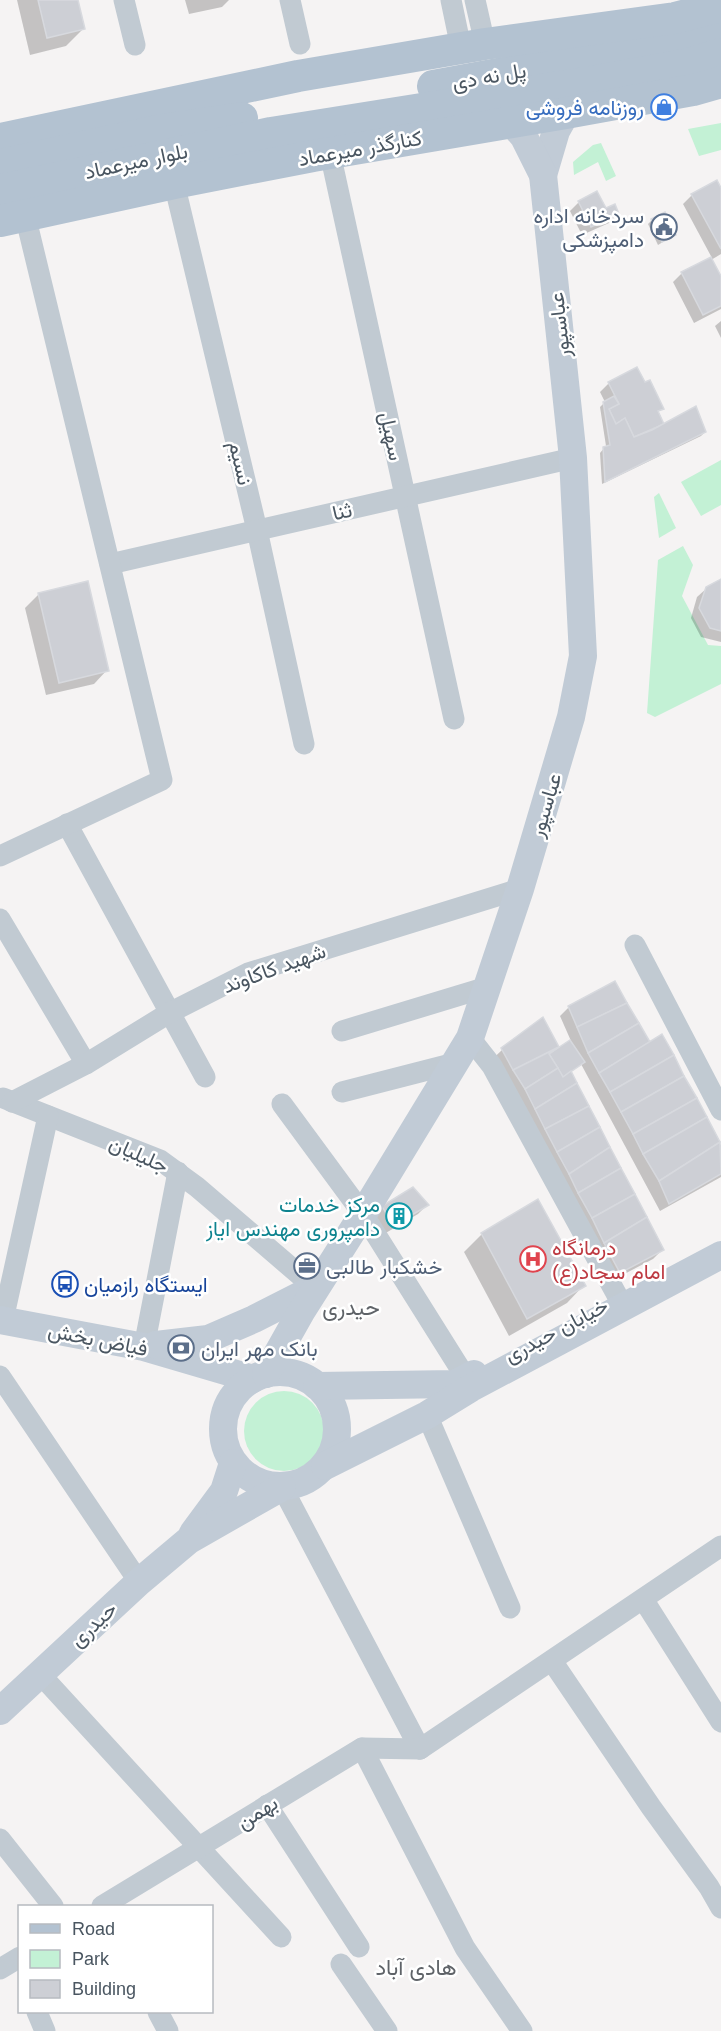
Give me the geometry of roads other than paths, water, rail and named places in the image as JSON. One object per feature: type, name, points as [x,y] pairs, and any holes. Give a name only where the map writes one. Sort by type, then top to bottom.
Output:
[{"type":"main road","points":[[0,139],[298,76],[682,9],[721,6]]},
{"type":"main road","points":[[682,9],[709,28],[720,39],[721,47],[712,87]]},
{"type":"main road","name":"پل نه دی","points":[[264,124],[684,40],[721,30]]},
{"type":"main road","name":"پل نه دی","points":[[264,124],[591,82],[689,64],[721,54]]},
{"type":"main road","name":"کنارگذر میرعماد","points":[[13,218],[174,183],[330,153],[712,87]]},
{"type":"main road","name":"بلوار میرعماد","points":[[0,165],[162,130],[264,124]]},
{"type":"main road","name":"بلوار میرعماد","points":[[0,190],[264,124]]},
{"type":"street","points":[[124,0],[135,45]]},
{"type":"street","points":[[290,0],[300,44]]},
{"type":"street","points":[[451,0],[473,46]]},
{"type":"street","points":[[473,46],[475,0]]},
{"type":"street","points":[[543,175],[556,131],[566,113]]},
{"type":"street","points":[[512,123],[524,137],[543,175]]},
{"type":"street","name":"سهیل","points":[[330,153],[454,719]]},
{"type":"street","name":"عباسپور","points":[[259,1376],[363,1214],[470,1038],[520,889],[572,717],[583,656],[573,458],[543,175]]},
{"type":"street","name":"نسیم","points":[[174,183],[257,530],[304,744]]},
{"type":"street","points":[[0,856],[162,780],[110,564],[13,218]]},
{"type":"street","name":"ثنا","points":[[110,564],[573,458]]},
{"type":"street","points":[[67,824],[205,1077]]},
{"type":"street","name":"شهید کاکاوند","points":[[6,1100],[86,1064],[169,1013],[248,973],[520,889]]},
{"type":"street","points":[[0,919],[86,1064]]},
{"type":"street","points":[[635,945],[721,1110]]},
{"type":"street","points":[[342,1031],[487,987]]},
{"type":"street","points":[[470,1038],[492,1066],[618,1297]]},
{"type":"street","points":[[342,1092],[455,1063]]},
{"type":"street","name":"جلیلیان","points":[[6,1100],[160,1160],[178,1172],[315,1288]]},
{"type":"street","points":[[282,1104],[363,1214],[461,1386]]},
{"type":"street","points":[[2,1320],[48,1116]]},
{"type":"street","points":[[178,1172],[144,1347],[208,1339],[315,1288]]},
{"type":"street","name":"خیابان حیدری","points":[[461,1386],[721,1242]]},
{"type":"street","name":"خیابان حیدری","points":[[461,1386],[721,1255]]},
{"type":"street","name":"فیاض بخش","points":[[2,1320],[144,1347],[195,1363],[259,1376]]},
{"type":"street","points":[[195,1363],[229,1403]]},
{"type":"street","points":[[282,1487],[263,1484],[247,1476],[233,1463],[226,1449],[223,1434],[224,1418],[229,1403],[239,1389],[259,1376],[284,1372],[302,1376],[317,1386],[329,1399],[336,1415],[337,1433],[334,1450],[325,1466]]},
{"type":"street","points":[[0,1376],[139,1582]]},
{"type":"street","points":[[317,1386],[461,1386]]},
{"type":"street","points":[[189,1540],[282,1487],[298,1484],[313,1477],[325,1466],[428,1415],[461,1386]]},
{"type":"street","points":[[428,1415],[510,1608]]},
{"type":"street","points":[[189,1540],[224,1491],[233,1463]]},
{"type":"street","points":[[282,1487],[420,1749]]},
{"type":"street","name":"حیدری","points":[[3,1702],[40,1674],[139,1582],[189,1540]]},
{"type":"street","points":[[522,2031],[465,1948],[362,1748],[420,1749],[721,1546]]},
{"type":"street","points":[[643,1599],[721,1722]]},
{"type":"street","points":[[552,1660],[651,1807],[709,1887],[721,1908]]},
{"type":"street","points":[[40,1674],[281,1937]]},
{"type":"street","name":"بهمن","points":[[107,1905],[362,1748]]},
{"type":"street","points":[[267,1805],[359,1947]]},
{"type":"street","points":[[0,1839],[52,1905]]},
{"type":"street","points":[[341,1964],[387,2031]]},
{"type":"street","points":[[37,2013],[45,2031]]},
{"type":"street","points":[[159,2013],[168,2031]]},
{"type":"place","name":"روزنامه فروشی","points":[[664,107]]},
{"type":"place","name":"سردخانه اداره دامپزشکی","points":[[664,227]]},
{"type":"place","name":"مرکز خدمات دامپروری مهندس ایاز","points":[[399,1216]]},
{"type":"place","name":"درمانگاه امام سجاد(ع)","points":[[533,1259]]},
{"type":"place","name":"خشکبار طالبی","points":[[307,1266]]},
{"type":"place","name":"ایستگاه رازمیان","points":[[65,1284]]},
{"type":"place","name":"بانک مهر ایران","points":[[181,1348]]},
{"type":"district","name":"حیدری","points":[[351,1307]]},
{"type":"district","name":"هادی آباد","points":[[416,1967]]}]
